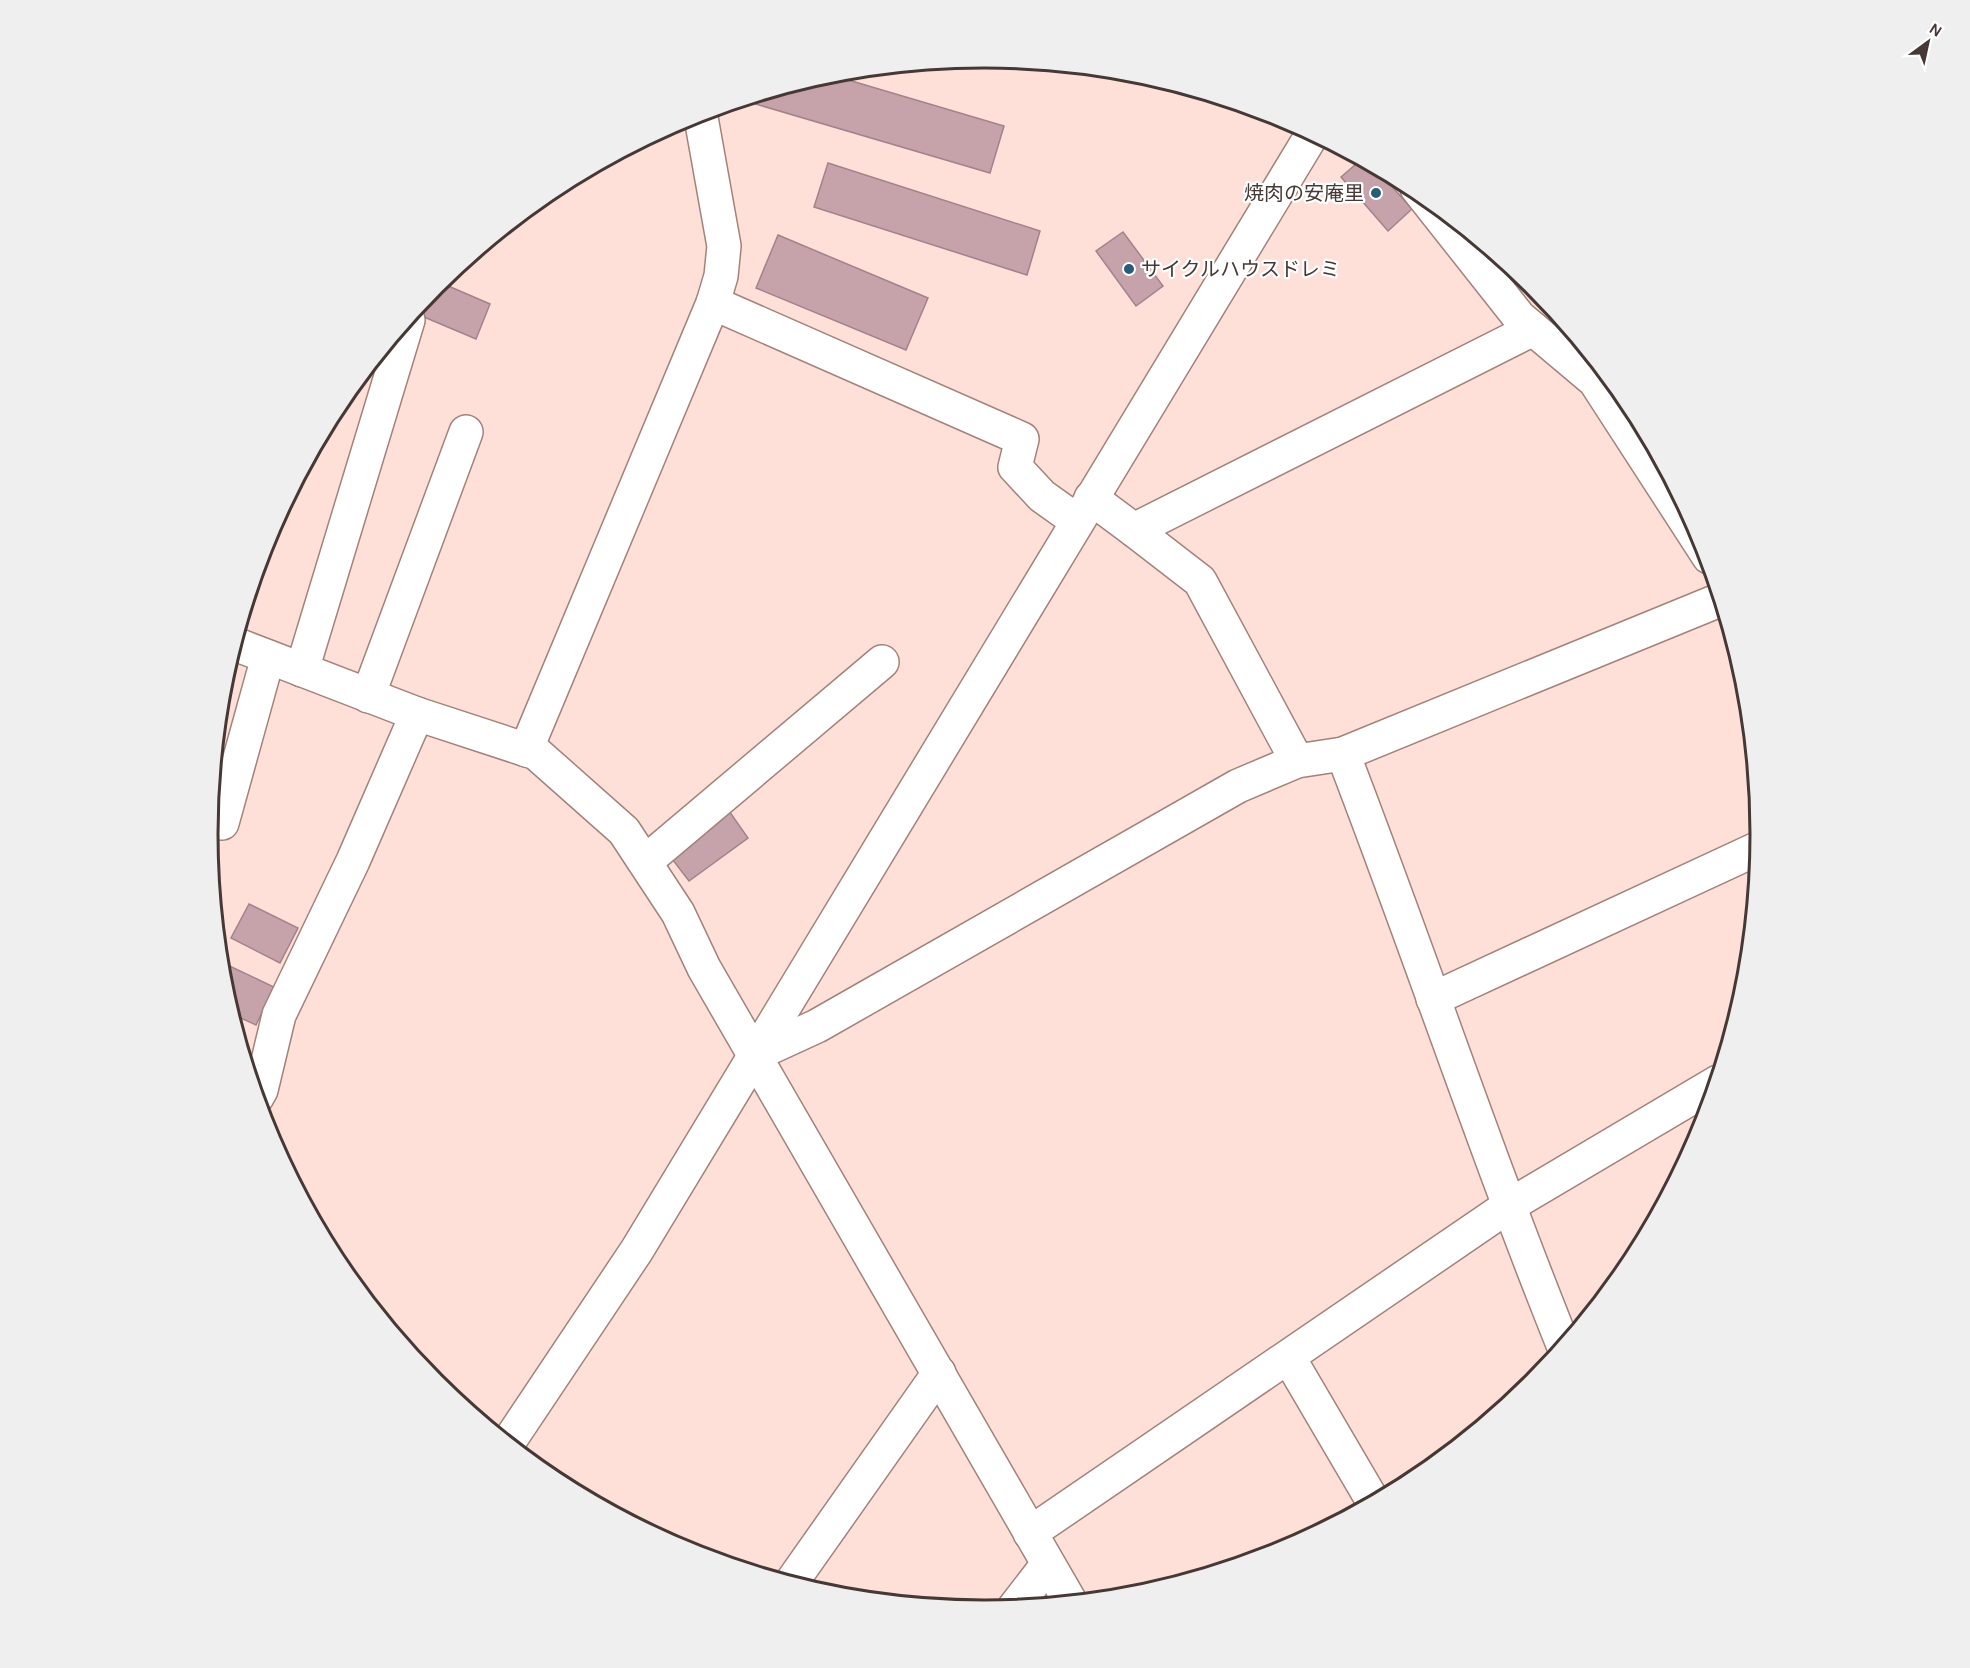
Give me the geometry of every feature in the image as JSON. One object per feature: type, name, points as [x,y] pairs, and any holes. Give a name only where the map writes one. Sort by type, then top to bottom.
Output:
[{"type":"street","points":[[526,750],[713,303],[721,276],[724,246],[702,122]]},
{"type":"street","points":[[512,1437],[637,1250],[1309,140]]},
{"type":"street","points":[[1440,217],[1519,317],[1595,381],[1680,512]]},
{"type":"street","points":[[713,303],[1022,440],[1014,467],[1042,496],[1134,530],[1200,581],[1296,761]]},
{"type":"street","points":[[1134,530],[1533,329]]},
{"type":"street","points":[[302,670],[403,336]]},
{"type":"street","points":[[368,696],[466,432]]},
{"type":"street","points":[[756,1054],[817,1026],[1238,786],[1296,761],[1343,754],[1715,602]]},
{"type":"street","points":[[242,647],[417,714],[536,753],[624,831],[678,913],[704,968],[756,1054],[1067,1596]]},
{"type":"street","points":[[222,823],[268,657]]},
{"type":"street","points":[[645,862],[882,662]]},
{"type":"street","points":[[262,1087],[279,1015],[353,861],[417,714]]},
{"type":"street","points":[[1343,754],[1508,1207],[1561,1339]]},
{"type":"street","points":[[1433,999],[1751,852]]},
{"type":"street","points":[[1030,1533],[1508,1207],[1708,1088]]},
{"type":"street","points":[[1289,1358],[1370,1497]]},
{"type":"street","points":[[796,1576],[939,1373]]},
{"type":"street","points":[[1021,1599],[1048,1564]]},
{"type":"building","points":[[848,80],[1004,126],[990,173],[754,104]]},
{"type":"building","points":[[828,163],[1040,231],[1027,275],[814,207]]},
{"type":"building","name":"焼肉の安庵里","points":[[1356,164],[1389,183],[1412,209],[1388,231],[1341,177]]},
{"type":"building","name":"サイクルハウスドレミ","points":[[1123,232],[1163,286],[1136,306],[1096,251]]},
{"type":"building","points":[[778,235],[928,298],[906,350],[756,288]]},
{"type":"building","points":[[449,286],[490,304],[476,339],[421,316]]},
{"type":"building","points":[[729,811],[748,838],[689,881],[669,855]]},
{"type":"building","points":[[249,904],[298,928],[280,963],[231,938]]},
{"type":"building","points":[[230,966],[274,987],[256,1025],[242,1018]]},
{"type":"place","name":"焼肉の安庵里","points":[[1376,193]]},
{"type":"place","name":"サイクルハウスドレミ","points":[[1129,269]]}]
